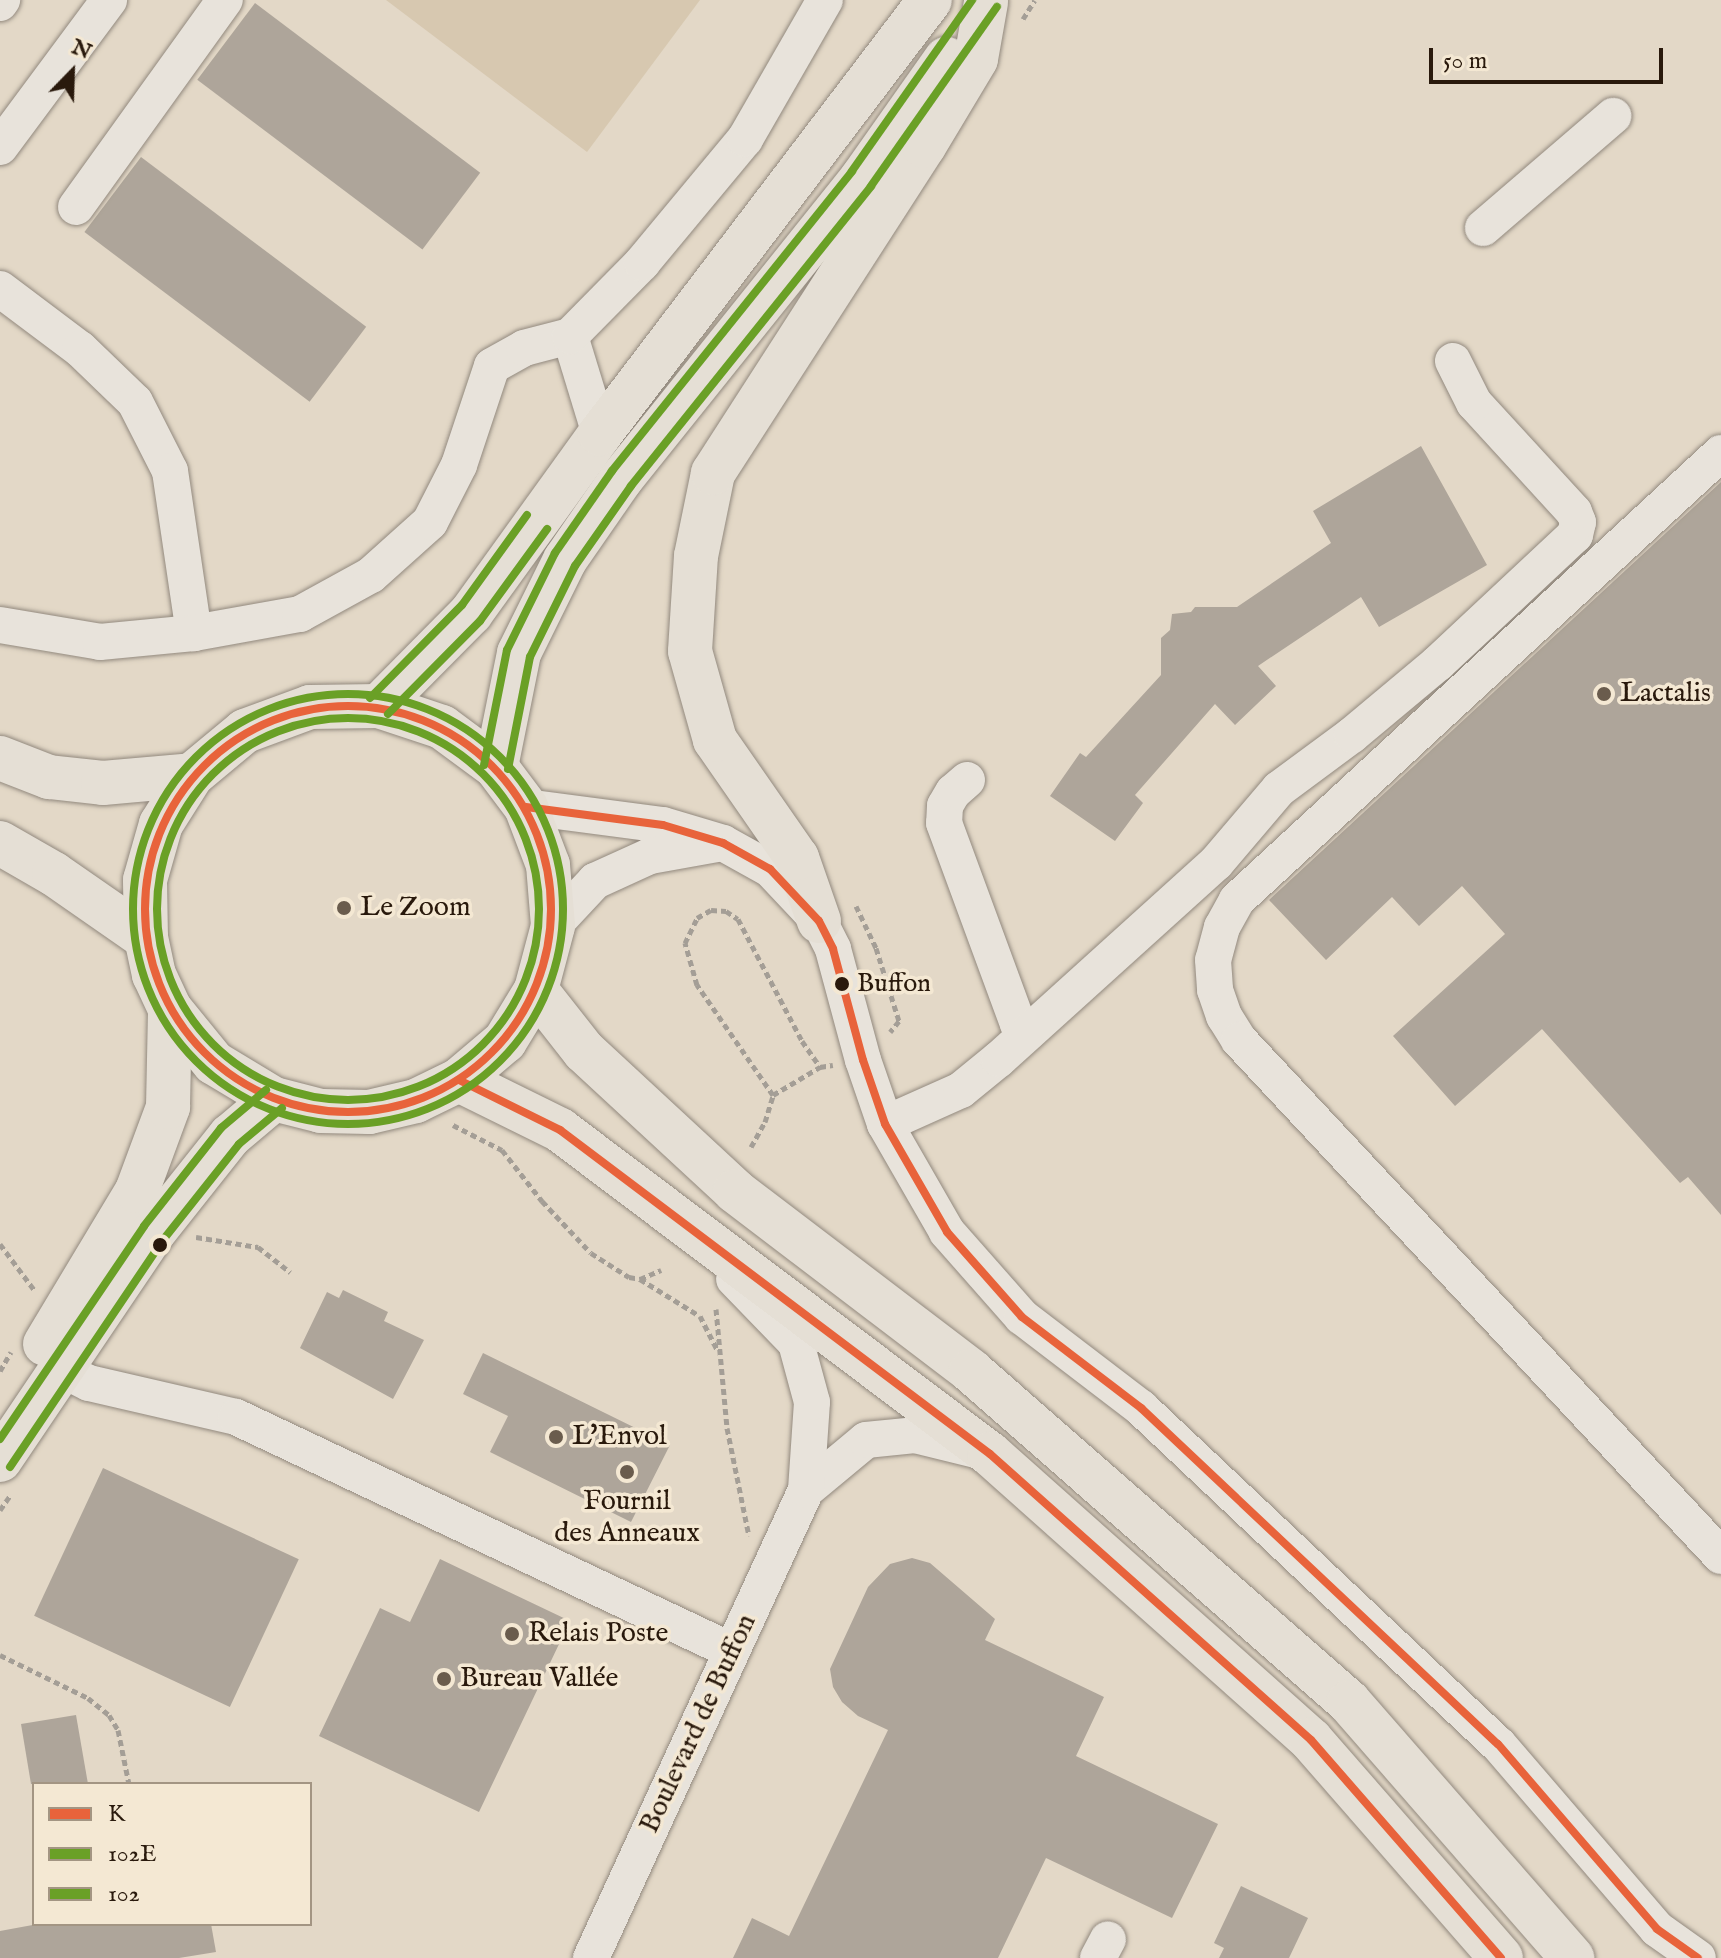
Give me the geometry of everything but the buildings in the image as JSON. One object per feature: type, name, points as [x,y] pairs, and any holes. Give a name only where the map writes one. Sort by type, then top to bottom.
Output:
[{"type":"main road","points":[[379,706],[471,613],[600,434],[930,0]]},
{"type":"main road","points":[[496,767],[519,653],[565,560],[621,479],[997,9]]},
{"type":"main road","points":[[835,909],[715,740],[690,651],[696,556],[713,473],[924,146],[976,59],[997,9]]},
{"type":"main road","points":[[456,1111],[536,990],[553,926],[548,865],[526,807],[496,767],[442,727],[379,706],[310,707],[245,731],[192,775],[161,824],[145,880],[146,938],[154,975],[170,1009],[214,1063],[274,1099],[321,1111],[369,1112],[416,1101],[456,1111],[560,1130],[990,1454],[1311,1740],[1501,1958]]},
{"type":"main road","points":[[0,758],[49,777],[103,783],[192,775]]},
{"type":"main road","points":[[0,843],[54,874],[146,938]]},
{"type":"main road","points":[[536,990],[584,1051],[735,1191],[971,1371],[1349,1702],[1572,1958]]},
{"type":"main road","points":[[0,1415],[137,1191],[168,1107],[170,1009]]},
{"type":"main road","points":[[0,1460],[153,1233],[230,1136],[274,1099]]},
{"type":"street","points":[[0,147],[109,0]]},
{"type":"street","points":[[76,207],[225,0]]},
{"type":"street","points":[[0,625],[100,642],[194,633],[300,614],[371,575],[430,522],[459,465],[492,366],[524,348],[570,336],[642,263],[745,139],[825,0]]},
{"type":"street","points":[[1483,228],[1613,116]]},
{"type":"street","points":[[0,289],[80,349],[135,402],[170,471],[194,633]]},
{"type":"street","points":[[570,336],[600,434]]},
{"type":"street","points":[[885,1124],[961,1090],[1028,1033],[1216,863],[1279,789],[1352,735],[1437,664],[1575,535],[1578,522],[1574,512],[1474,403],[1453,361]]},
{"type":"street","points":[[1721,453],[1237,900],[1222,927],[1213,960],[1215,990],[1224,1016],[1239,1040],[1721,1556]]},
{"type":"street","points":[[967,780],[953,792],[945,806],[944,823],[1018,1024],[1028,1033]]},
{"type":"street","points":[[526,807],[663,825],[723,843],[835,909],[844,980],[861,1054],[885,1124],[947,1232],[1022,1317],[1141,1408],[1498,1744],[1657,1929],[1698,1958]]},
{"type":"street","points":[[553,926],[595,881],[650,856],[723,843]]},
{"type":"street","points":[[654,1198],[796,1343],[812,1402],[806,1490]]},
{"type":"street","points":[[61,1369],[89,1383],[236,1417],[732,1651]]},
{"type":"street","points":[[806,1490],[866,1440],[915,1435],[990,1454]]},
{"type":"street","name":"Boulevard de Buffon","points":[[591,1958],[806,1490]]},
{"type":"path","points":[[997,9],[1035,0]]},
{"type":"path","points":[[835,909],[876,948],[899,1021],[892,1030]]},
{"type":"path","points":[[773,1095],[697,985],[685,943],[697,918],[711,910],[726,911],[738,919],[802,1041],[820,1067]]},
{"type":"path","points":[[751,1147],[765,1122],[773,1095],[820,1067],[835,1065]]},
{"type":"path","points":[[456,1111],[502,1150],[542,1201],[591,1253],[700,1316],[720,1356]]},
{"type":"path","points":[[195,1237],[258,1247],[290,1272]]},
{"type":"path","points":[[0,1244],[41,1300]]},
{"type":"path","points":[[640,1279],[661,1270]]},
{"type":"path","points":[[710,1300],[717,1310],[736,1484],[750,1538]]},
{"type":"path","points":[[0,1655],[88,1698],[109,1715],[118,1730],[129,1782]]},
{"type":"shaded area","points":[[386,0],[700,0],[587,152]]},
{"type":"transit line","name":"102","points":[[484,765],[507,650],[555,553],[612,471],[852,171],[972,0]]},
{"type":"transit line","name":"102E","points":[[508,769],[530,657],[575,566],[631,486],[871,186],[997,7]]},
{"type":"transit line","name":"102","points":[[370,698],[462,605],[527,515]]},
{"type":"transit line","name":"102E","points":[[388,714],[480,621],[547,529]]},
{"type":"transit line","name":"102E","points":[[348,694],[390,698],[430,710],[468,730],[500,757],[527,789],[547,827],[559,867],[563,909],[559,951],[547,991],[527,1029],[500,1061],[468,1088],[430,1108],[390,1120],[348,1124],[306,1120],[266,1108],[228,1088],[196,1061],[169,1029],[149,991],[137,951],[133,909],[137,867],[149,827],[169,789],[196,757],[228,730],[266,710],[306,698],[348,694]]},
{"type":"transit line","name":"K","points":[[348,706],[388,710],[426,721],[461,740],[492,765],[517,796],[536,831],[547,869],[551,909],[547,949],[536,987],[517,1022],[492,1053],[461,1078],[426,1097],[388,1108],[348,1112],[308,1108],[270,1097],[235,1078],[204,1053],[179,1022],[160,987],[149,949],[145,909],[149,869],[160,831],[179,796],[204,765],[235,740],[270,721],[308,710],[348,706]]},
{"type":"transit line","name":"102","points":[[348,718],[385,721],[421,732],[454,750],[483,774],[507,803],[525,836],[536,872],[539,909],[536,946],[525,982],[507,1015],[483,1044],[454,1068],[421,1086],[385,1097],[348,1100],[311,1097],[275,1086],[242,1068],[213,1044],[189,1015],[171,982],[160,946],[157,909],[160,872],[171,836],[189,803],[213,774],[242,750],[275,732],[311,721],[348,718]]},
{"type":"transit line","name":"K","points":[[526,807],[663,825],[723,843],[770,869],[819,921],[833,949],[863,1060],[885,1124],[947,1232],[1022,1317],[1141,1408],[1498,1744],[1657,1929],[1698,1958]]},
{"type":"transit line","name":"K","points":[[459,1080],[560,1130],[990,1454],[1311,1740],[1501,1958]]},
{"type":"transit line","name":"102","points":[[0,1439],[144,1226],[221,1128],[266,1090]]},
{"type":"transit line","name":"102E","points":[[10,1467],[163,1240],[239,1144],[282,1108]]},
{"type":"place","name":"Lactalis","points":[[1604,694]]},
{"type":"place","name":"Le Zoom","points":[[344,908]]},
{"type":"place","name":"Buffon","points":[[842,984]]},
{"type":"place","name":"L'Envol","points":[[556,1437]]},
{"type":"place","name":"Fournil des Anneaux","points":[[627,1472]]},
{"type":"place","name":"Relais Poste","points":[[512,1634]]},
{"type":"place","name":"Bureau Vallée","points":[[444,1679]]}]
